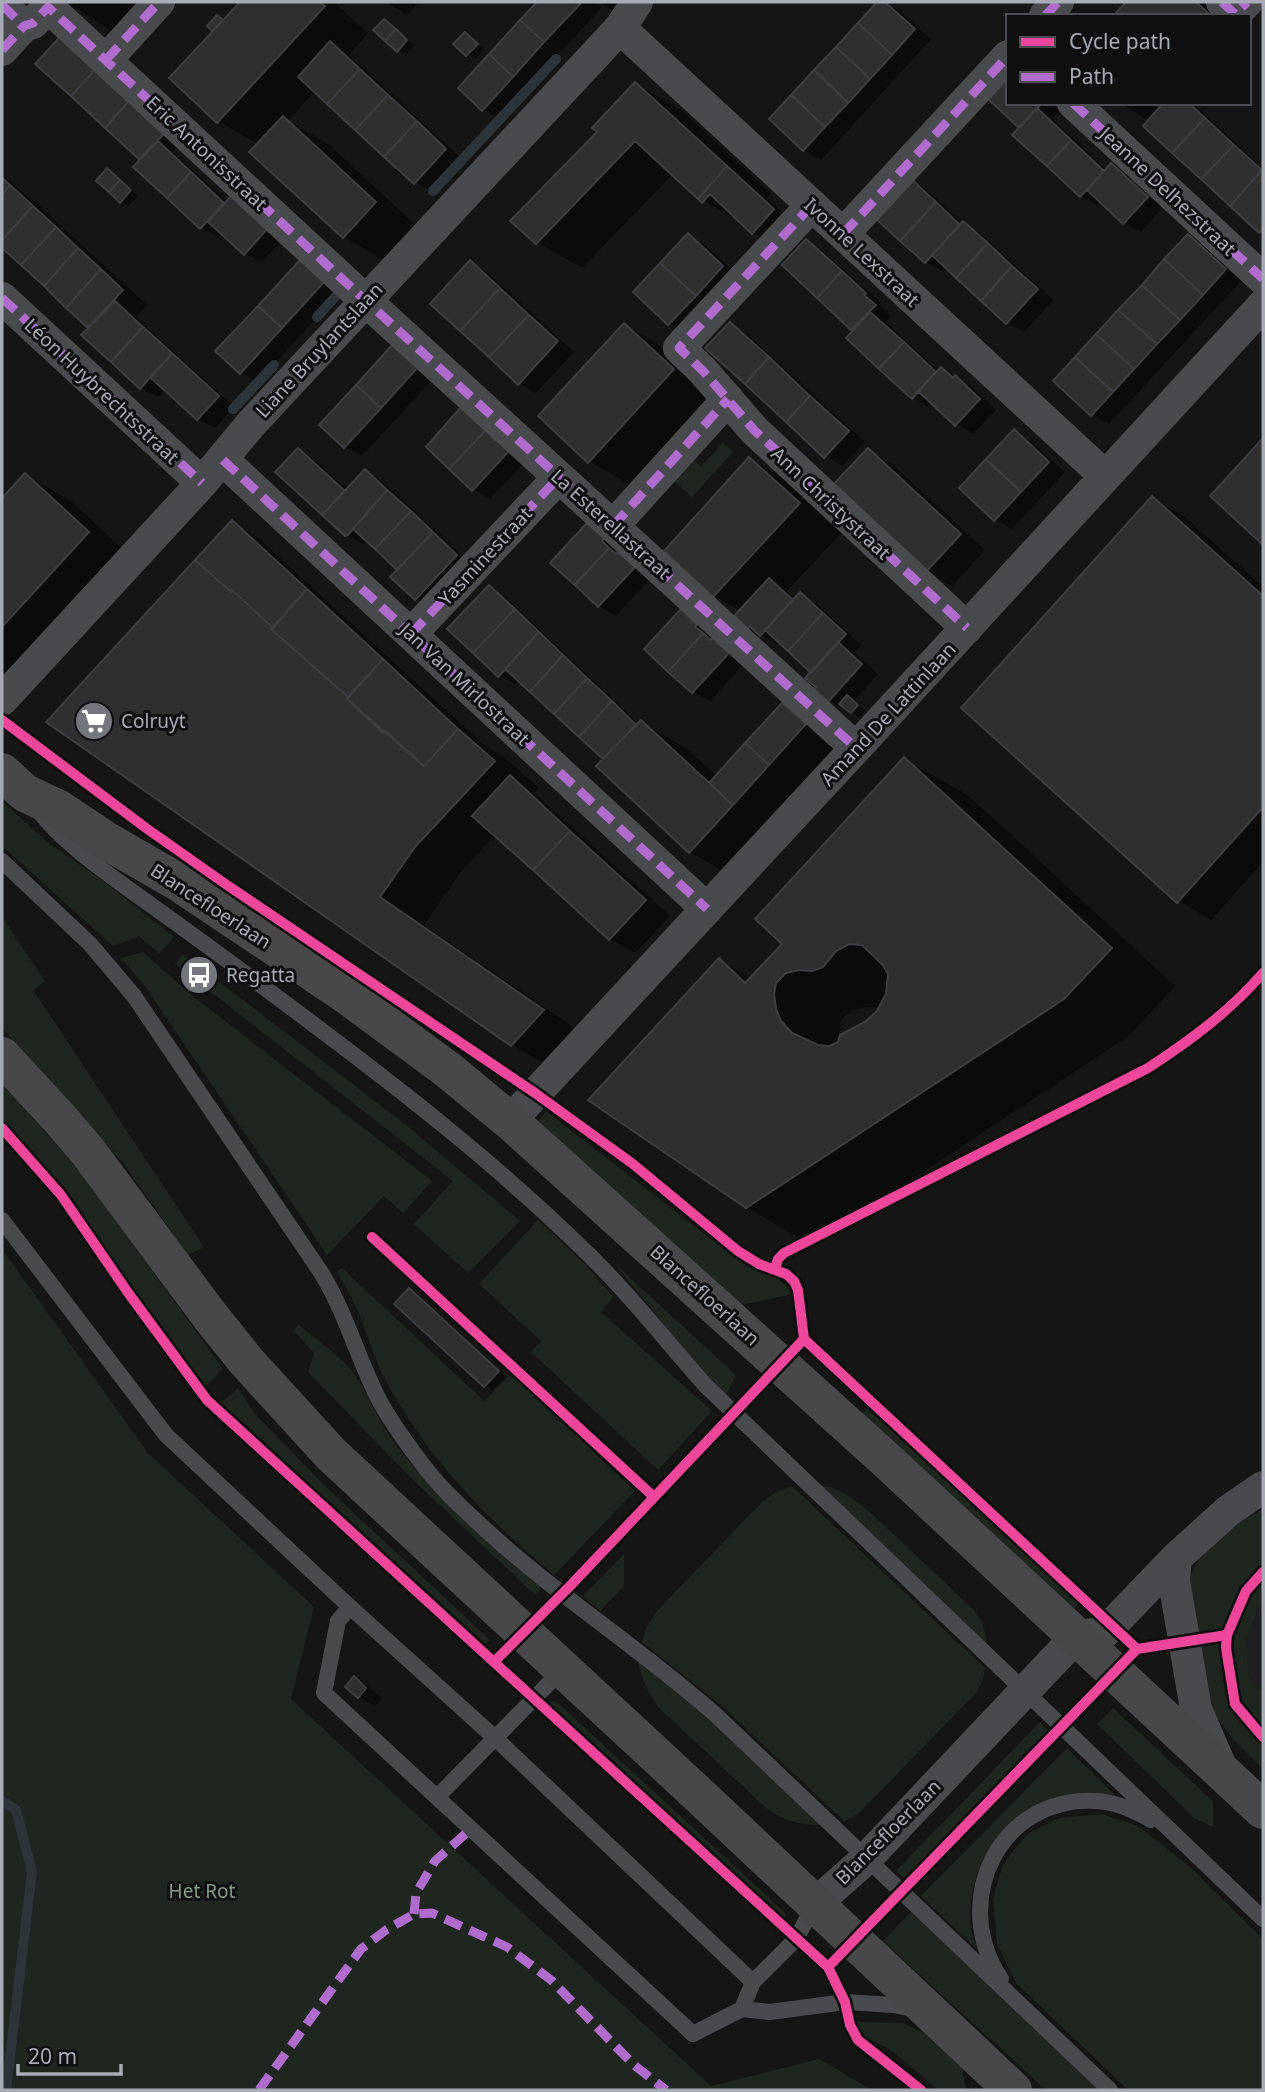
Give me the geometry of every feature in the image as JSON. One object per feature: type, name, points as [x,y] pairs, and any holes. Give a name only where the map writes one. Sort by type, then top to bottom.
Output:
[{"type":"main road","name":"Blancefloerlaan","points":[[13,783],[178,882],[345,994],[448,1070],[510,1121],[710,1300],[1077,1636]]},
{"type":"main road","points":[[2,1056],[89,1153],[210,1316],[280,1400],[340,1462],[1013,2090]]},
{"type":"main road","points":[[1077,1636],[1263,1810]]},
{"type":"street","points":[[106,60],[159,2]]},
{"type":"street","name":"Liane Bruylantslaan","points":[[2,700],[223,460],[251,424],[365,300],[620,28],[637,2]]},
{"type":"street","points":[[1222,2],[1235,14],[1247,2]]},
{"type":"street","points":[[2,50],[25,13]]},
{"type":"street","name":"Eric Antonisstraat","points":[[25,13],[106,60],[365,300]]},
{"type":"street","name":"Ivonne Lexstraat","points":[[620,28],[1105,476]]},
{"type":"street","points":[[842,233],[1006,58]]},
{"type":"street","name":"Jeanne Delhezstraat","points":[[1075,105],[1263,279]]},
{"type":"street","name":"Ann Christystraat","points":[[812,205],[679,348],[703,371],[754,430],[967,628]]},
{"type":"street","name":"Léon Huybrechtsstraat","points":[[2,298],[202,483]]},
{"type":"street","name":"La Esterellastraat","points":[[365,300],[856,748]]},
{"type":"street","name":"Amand De Lattinlaan","points":[[510,1121],[1263,305]]},
{"type":"street","points":[[613,526],[728,399]]},
{"type":"street","name":"Jan Van Mirlostraat","points":[[223,460],[707,909]]},
{"type":"street","name":"Yasminestraat","points":[[411,634],[559,477]]},
{"type":"street","points":[[1077,1636],[1104,1633],[1176,1558],[1228,1511],[1263,1487]]},
{"type":"street","points":[[1176,1558],[1174,1581],[1196,1709],[1224,1773]]},
{"type":"street","name":"Blancefloerlaan","points":[[815,1904],[867,1858],[1077,1636]]},
{"type":"lane","points":[[13,783],[52,829],[130,890],[310,1021],[513,1184],[584,1249],[706,1386],[1263,1919]]},
{"type":"lane","points":[[2,862],[90,944],[134,996],[322,1274],[338,1304],[377,1396],[391,1421],[436,1480],[524,1564],[689,1690],[1110,2090]]},
{"type":"lane","points":[[2,1220],[166,1434],[350,1607],[494,1737],[752,1982]]},
{"type":"lane","points":[[350,1607],[338,1620],[324,1693],[693,2034],[742,2009],[770,2012],[845,2002],[893,2005],[931,2013]]},
{"type":"lane","points":[[437,1797],[562,1670]]},
{"type":"lane","points":[[1029,2013],[996,1971],[984,1944],[980,1925],[981,1895],[989,1866],[1016,1830],[1043,1812],[1061,1805],[1095,1801],[1111,1803],[1131,1809],[1154,1821],[1198,1855]]},
{"type":"lane","points":[[742,2009],[752,1982],[796,1939],[815,1904]]},
{"type":"shaded area","points":[[1263,1598],[1263,1693],[1249,1680],[1246,1640]]},
{"type":"green space","points":[[723,443],[733,452],[692,497],[673,480],[692,459],[701,467]]},
{"type":"green space","points":[[2,801],[46,841],[107,884],[174,937],[159,954],[139,936],[113,946],[2,846]]},
{"type":"green space","points":[[2,917],[45,981],[33,990],[204,1247],[188,1255],[124,1164],[2,1028]]},
{"type":"green space","points":[[143,952],[190,994],[432,1181],[403,1213],[384,1196],[327,1255],[145,986],[121,958]]},
{"type":"green space","points":[[183,954],[406,1125],[520,1221],[468,1273],[414,1224],[453,1181],[175,964]]},
{"type":"green space","points":[[2,1084],[86,1179],[223,1369],[205,1387],[65,1194],[2,1122]]},
{"type":"green space","points":[[546,1111],[743,1264],[777,1278],[791,1293],[746,1304],[736,1303],[540,1128],[539,1121]]},
{"type":"green space","points":[[538,1220],[585,1264],[613,1297],[601,1312],[712,1411],[658,1470],[531,1352],[541,1341],[479,1284]]},
{"type":"green space","name":"Het Rot","points":[[2,1249],[148,1453],[314,1607],[291,1699],[711,2086],[819,2059],[872,2090],[2,2090]]},
{"type":"green space","points":[[615,1264],[736,1375],[724,1399]]},
{"type":"green space","points":[[342,1268],[484,1401],[511,1374],[635,1491],[554,1575],[480,1507],[416,1431],[382,1373],[357,1308],[337,1271]]},
{"type":"green space","points":[[299,1325],[328,1348],[355,1375],[393,1440],[431,1487],[485,1539],[543,1587],[535,1595],[411,1478],[308,1372],[314,1353],[293,1330]]},
{"type":"green space","points":[[238,1388],[255,1414],[324,1485],[490,1640],[484,1645],[238,1420],[222,1402]]},
{"type":"green space","points":[[867,1408],[1079,1603],[1071,1612],[859,1416]]},
{"type":"green space","points":[[815,1484],[833,1488],[851,1497],[974,1610],[983,1624],[988,1649]]},
{"type":"green space","points":[[792,1486],[985,1668],[977,1692],[858,1814],[844,1821],[721,1705],[642,1642],[656,1612],[762,1502],[776,1492]]},
{"type":"green space","points":[[1263,1510],[1263,1598],[1246,1640],[1249,1679],[1263,1693],[1263,1769],[1232,1738],[1208,1706],[1188,1589],[1192,1572],[1200,1557],[1231,1525]]},
{"type":"green space","points":[[624,1554],[624,1586],[600,1611],[583,1596]]},
{"type":"green space","points":[[638,1660],[755,1761],[823,1826],[792,1821],[765,1807],[659,1708],[646,1685]]},
{"type":"green space","points":[[554,1701],[782,1910],[786,1914],[784,1920],[548,1704]]},
{"type":"green space","points":[[1113,1708],[1213,1801],[1213,1827],[1194,1818],[1097,1724]]},
{"type":"green space","points":[[1040,1722],[1048,1731],[906,1881],[896,1871]]},
{"type":"green space","points":[[1067,1748],[1118,1798],[1090,1793],[1061,1796],[1039,1804],[1018,1817],[1001,1834],[987,1854],[977,1876],[971,1900],[970,1924],[978,1950],[921,1896]]},
{"type":"green space","points":[[1102,1814],[1138,1826],[1189,1866],[1263,1939],[1263,2090],[1128,2090],[1016,1983],[997,1944],[993,1899],[1002,1867],[1029,1833],[1059,1818]]},
{"type":"green space","points":[[913,1910],[1101,2090],[1046,2090],[883,1941]]},
{"type":"green space","points":[[856,2022],[903,2023],[924,2033],[962,2067],[966,2090],[938,2090],[891,2050],[864,2036]]},
{"type":"building","points":[[240,2],[320,2],[325,6],[217,123],[169,78]]},
{"type":"building","points":[[537,2],[582,2],[544,42],[520,20]]},
{"type":"building","points":[[877,2],[885,2],[915,29],[892,55],[858,23]]},
{"type":"building","points":[[1126,2],[1196,2],[1208,13],[1207,14],[1115,14]]},
{"type":"building","points":[[217,15],[223,20],[212,31],[207,26]]},
{"type":"building","points":[[384,19],[396,29],[385,41],[373,30]]},
{"type":"building","points":[[520,20],[544,42],[513,77],[489,54]]},
{"type":"building","points":[[858,23],[892,55],[870,79],[836,47]]},
{"type":"building","points":[[396,29],[407,40],[397,52],[385,41]]},
{"type":"building","points":[[465,32],[478,44],[466,56],[453,44]]},
{"type":"building","points":[[60,37],[95,70],[71,96],[35,64]]},
{"type":"building","points":[[330,41],[360,69],[327,104],[298,77]]},
{"type":"building","points":[[836,47],[870,79],[848,103],[814,70]]},
{"type":"building","points":[[489,54],[513,77],[482,111],[458,88]]},
{"type":"building","points":[[360,69],[388,95],[355,130],[327,104]]},
{"type":"building","points":[[95,70],[129,101],[105,128],[71,96]]},
{"type":"building","points":[[814,70],[848,103],[825,127],[791,95]]},
{"type":"building","points":[[1006,72],[1006,105],[1040,105],[1019,128],[985,96]]},
{"type":"building","points":[[635,82],[727,166],[698,199],[635,141],[536,244],[510,221],[597,132],[592,128]]},
{"type":"building","points":[[388,95],[417,121],[384,157],[355,130]]},
{"type":"building","points":[[791,95],[825,127],[803,151],[769,119]]},
{"type":"building","points":[[129,101],[165,133],[139,159],[105,128]]},
{"type":"building","points":[[1161,105],[1191,105],[1205,118],[1172,153],[1143,126]]},
{"type":"building","points":[[1037,108],[1071,140],[1047,166],[1012,135]]},
{"type":"building","points":[[283,116],[376,202],[343,238],[249,152]]},
{"type":"building","points":[[1205,118],[1234,145],[1201,179],[1172,153]]},
{"type":"building","points":[[417,121],[446,149],[414,184],[384,157]]},
{"type":"building","points":[[1071,140],[1104,171],[1080,197],[1047,166]]},
{"type":"building","points":[[158,141],[191,172],[167,198],[133,167]]},
{"type":"building","points":[[1234,145],[1262,170],[1230,206],[1201,179]]},
{"type":"building","points":[[1111,163],[1148,197],[1123,224],[1087,190]]},
{"type":"building","points":[[727,166],[774,209],[752,234],[710,194],[702,203],[698,199]]},
{"type":"building","points":[[107,168],[120,180],[109,192],[96,181]]},
{"type":"building","points":[[1262,170],[1263,229],[1259,233],[1230,206]]},
{"type":"building","points":[[191,172],[224,203],[200,229],[167,198]]},
{"type":"building","points":[[2,177],[10,185],[2,195]]},
{"type":"building","points":[[909,177],[936,202],[900,241],[873,216]]},
{"type":"building","points":[[120,180],[131,190],[120,203],[109,192]]},
{"type":"building","points":[[10,185],[33,206],[2,240],[2,195]]},
{"type":"building","points":[[232,195],[268,228],[244,255],[208,222]]},
{"type":"building","points":[[936,202],[960,225],[925,263],[900,241]]},
{"type":"building","points":[[33,206],[56,227],[21,265],[2,248],[2,240]]},
{"type":"building","points":[[963,221],[988,243],[956,278],[932,255]]},
{"type":"building","points":[[56,227],[78,248],[44,286],[21,265]]},
{"type":"building","points":[[688,233],[723,266],[696,296],[660,263]]},
{"type":"building","points":[[1188,234],[1226,269],[1203,295],[1164,259]]},
{"type":"building","points":[[806,239],[842,271],[817,298],[782,265]]},
{"type":"building","points":[[988,243],[1012,266],[981,301],[956,278]]},
{"type":"building","points":[[78,248],[101,269],[66,308],[44,286]]},
{"type":"building","points":[[301,259],[325,281],[282,328],[258,306]]},
{"type":"building","points":[[1164,259],[1203,295],[1180,320],[1142,285]]},
{"type":"building","points":[[470,260],[500,288],[460,331],[430,304]]},
{"type":"building","points":[[660,263],[696,296],[668,325],[633,292]]},
{"type":"building","points":[[1012,266],[1038,289],[1006,324],[981,301]]},
{"type":"building","points":[[101,269],[123,290],[88,328],[66,308]]},
{"type":"building","points":[[842,271],[876,305],[851,330],[817,298]]},
{"type":"building","points":[[1142,285],[1180,320],[1157,344],[1118,310]]},
{"type":"building","points":[[500,288],[529,315],[489,357],[460,331]]},
{"type":"building","points":[[115,301],[143,327],[111,362],[81,335]]},
{"type":"building","points":[[258,306],[282,328],[240,374],[215,351]]},
{"type":"building","points":[[1118,310],[1157,344],[1134,369],[1096,334]]},
{"type":"building","points":[[870,312],[904,342],[879,369],[846,338]]},
{"type":"building","points":[[529,315],[558,341],[518,385],[489,357]]},
{"type":"building","points":[[730,322],[769,357],[745,384],[705,348]]},
{"type":"building","points":[[624,323],[674,369],[588,463],[538,416]]},
{"type":"building","points":[[143,327],[172,353],[140,389],[111,362]]},
{"type":"building","points":[[1096,334],[1134,369],[1113,392],[1075,357]]},
{"type":"building","points":[[904,342],[936,372],[912,399],[879,369]]},
{"type":"building","points":[[393,344],[418,367],[381,408],[356,385]]},
{"type":"building","points":[[172,353],[219,396],[197,420],[151,378]]},
{"type":"building","points":[[769,357],[810,396],[786,422],[745,384]]},
{"type":"building","points":[[1075,357],[1113,392],[1091,416],[1053,381]]},
{"type":"building","points":[[941,367],[953,378],[955,375],[980,399],[955,426],[918,391]]},
{"type":"building","points":[[356,385],[381,408],[344,448],[319,425]]},
{"type":"building","points":[[810,396],[849,431],[824,458],[786,422]]},
{"type":"building","points":[[461,407],[486,430],[449,469],[426,447]]},
{"type":"building","points":[[1014,429],[1049,462],[1021,492],[986,459]]},
{"type":"building","points":[[486,430],[509,451],[472,491],[449,469]]},
{"type":"building","points":[[1263,438],[1263,545],[1210,496]]},
{"type":"building","points":[[298,448],[345,491],[322,515],[275,472]]},
{"type":"building","points":[[868,448],[961,534],[925,573],[831,487]]},
{"type":"building","points":[[749,457],[800,503],[713,597],[664,551]]},
{"type":"building","points":[[986,459],[1021,492],[994,521],[959,488]]},
{"type":"building","points":[[365,469],[387,490],[345,536],[322,515]]},
{"type":"building","points":[[25,473],[89,532],[2,627],[2,498]]},
{"type":"building","points":[[387,490],[411,511],[375,549],[353,529]]},
{"type":"building","points":[[1152,496],[1263,596],[1263,807],[1177,903],[961,708]]},
{"type":"building","points":[[411,511],[433,532],[397,570],[375,549]]},
{"type":"building","points":[[232,520],[307,589],[273,628],[195,560]]},
{"type":"building","points":[[587,523],[604,538],[602,541],[609,548],[575,585],[550,563]]},
{"type":"building","points":[[433,532],[457,555],[415,600],[390,577]]},
{"type":"building","points":[[609,548],[635,567],[598,607],[575,585]]},
{"type":"building","points":[[195,560],[231,592],[232,590],[382,732],[384,730],[424,766],[458,729],[495,761],[415,847],[380,897],[544,1010],[511,1046],[46,722]]},
{"type":"building","points":[[769,578],[793,600],[760,636],[734,616]]},
{"type":"building","points":[[489,585],[515,609],[473,653],[447,629]]},
{"type":"building","points":[[307,589],[383,659],[348,697],[271,629]]},
{"type":"building","points":[[800,592],[823,613],[788,651],[765,630]]},
{"type":"building","points":[[515,609],[539,632],[498,677],[473,653]]},
{"type":"building","points":[[681,609],[703,633],[668,672],[644,649]]},
{"type":"building","points":[[823,613],[846,634],[811,673],[788,651]]},
{"type":"building","points":[[539,632],[563,655],[530,692],[505,669]]},
{"type":"building","points":[[703,633],[729,653],[692,693],[668,672]]},
{"type":"building","points":[[838,642],[862,664],[828,702],[805,678]]},
{"type":"building","points":[[563,655],[587,678],[554,714],[530,692]]},
{"type":"building","points":[[383,659],[458,729],[424,766],[347,699]]},
{"type":"building","points":[[587,678],[612,701],[579,737],[554,714]]},
{"type":"building","points":[[847,695],[858,705],[851,713],[839,704]]},
{"type":"building","points":[[612,701],[636,725],[603,759],[579,737]]},
{"type":"building","points":[[782,703],[806,724],[769,765],[745,743]]},
{"type":"building","points":[[641,720],[733,805],[689,853],[596,766]]},
{"type":"building","points":[[745,743],[769,765],[733,805],[709,783]]},
{"type":"building","points":[[904,757],[1112,948],[1064,999],[746,1208],[588,1100],[719,958],[745,983],[782,944],[755,919]],"holes":[[[849,944],[862,945],[883,965],[888,974],[886,994],[877,1011],[865,1022],[840,1035],[838,1042],[830,1046],[818,1045],[792,1033],[781,1021],[776,1009],[776,983],[786,973],[812,971],[823,967],[836,951]]]},
{"type":"building","points":[[510,775],[570,831],[533,870],[472,816]]},
{"type":"building","points":[[570,831],[646,900],[609,940],[533,870]]},
{"type":"building","points":[[409,1288],[499,1371],[484,1387],[394,1304]]},
{"type":"building","points":[[354,1676],[366,1688],[358,1698],[345,1687]]},
{"type":"waterway","points":[[433,191],[556,59]]},
{"type":"waterway","points":[[317,317],[335,297]]},
{"type":"waterway","points":[[233,409],[274,365]]},
{"type":"waterway","points":[[2,1801],[16,1810],[32,1872],[6,2090]]},
{"type":"marked path","points":[[106,60],[159,2]]},
{"type":"marked path","points":[[1047,14],[1058,2]]},
{"type":"marked path","points":[[1222,2],[1235,14],[1247,2]]},
{"type":"marked path","points":[[2,5],[24,26]]},
{"type":"marked path","points":[[2,50],[24,26],[33,23],[48,7],[856,748]]},
{"type":"marked path","points":[[843,234],[1006,58]]},
{"type":"marked path","points":[[1075,105],[1263,279]]},
{"type":"marked path","points":[[812,205],[679,348],[703,371],[754,430],[967,628]]},
{"type":"marked path","points":[[2,298],[202,483]]},
{"type":"marked path","points":[[613,526],[728,399]]},
{"type":"marked path","points":[[223,460],[707,909]]},
{"type":"marked path","points":[[411,634],[559,477]]},
{"type":"marked path","points":[[414,1914],[416,1893],[435,1861],[471,1829]]},
{"type":"marked path","points":[[259,2090],[361,1949],[414,1914],[432,1913],[507,1947],[551,1980],[634,2065],[666,2090]]},
{"type":"cycle path","points":[[2,720],[224,883],[535,1093],[633,1164],[738,1251],[759,1264],[786,1274],[794,1281],[798,1290],[804,1339],[1137,1649]]},
{"type":"cycle path","points":[[775,1269],[778,1259],[784,1253],[1148,1068],[1209,1024],[1263,973]]},
{"type":"cycle path","points":[[2,1128],[61,1195],[207,1400],[828,1967],[845,2002],[850,2025],[858,2040],[921,2090]]},
{"type":"cycle path","points":[[372,1237],[654,1497]]},
{"type":"cycle path","points":[[494,1662],[571,1585],[804,1339]]},
{"type":"cycle path","points":[[1263,1572],[1246,1591],[1227,1635],[1226,1648],[1235,1704],[1263,1737]]},
{"type":"cycle path","points":[[828,1967],[1137,1649],[1227,1635]]},
{"type":"place","name":"Colruyt","points":[[94,721]]},
{"type":"place","name":"Regatta","points":[[199,975]]}]
